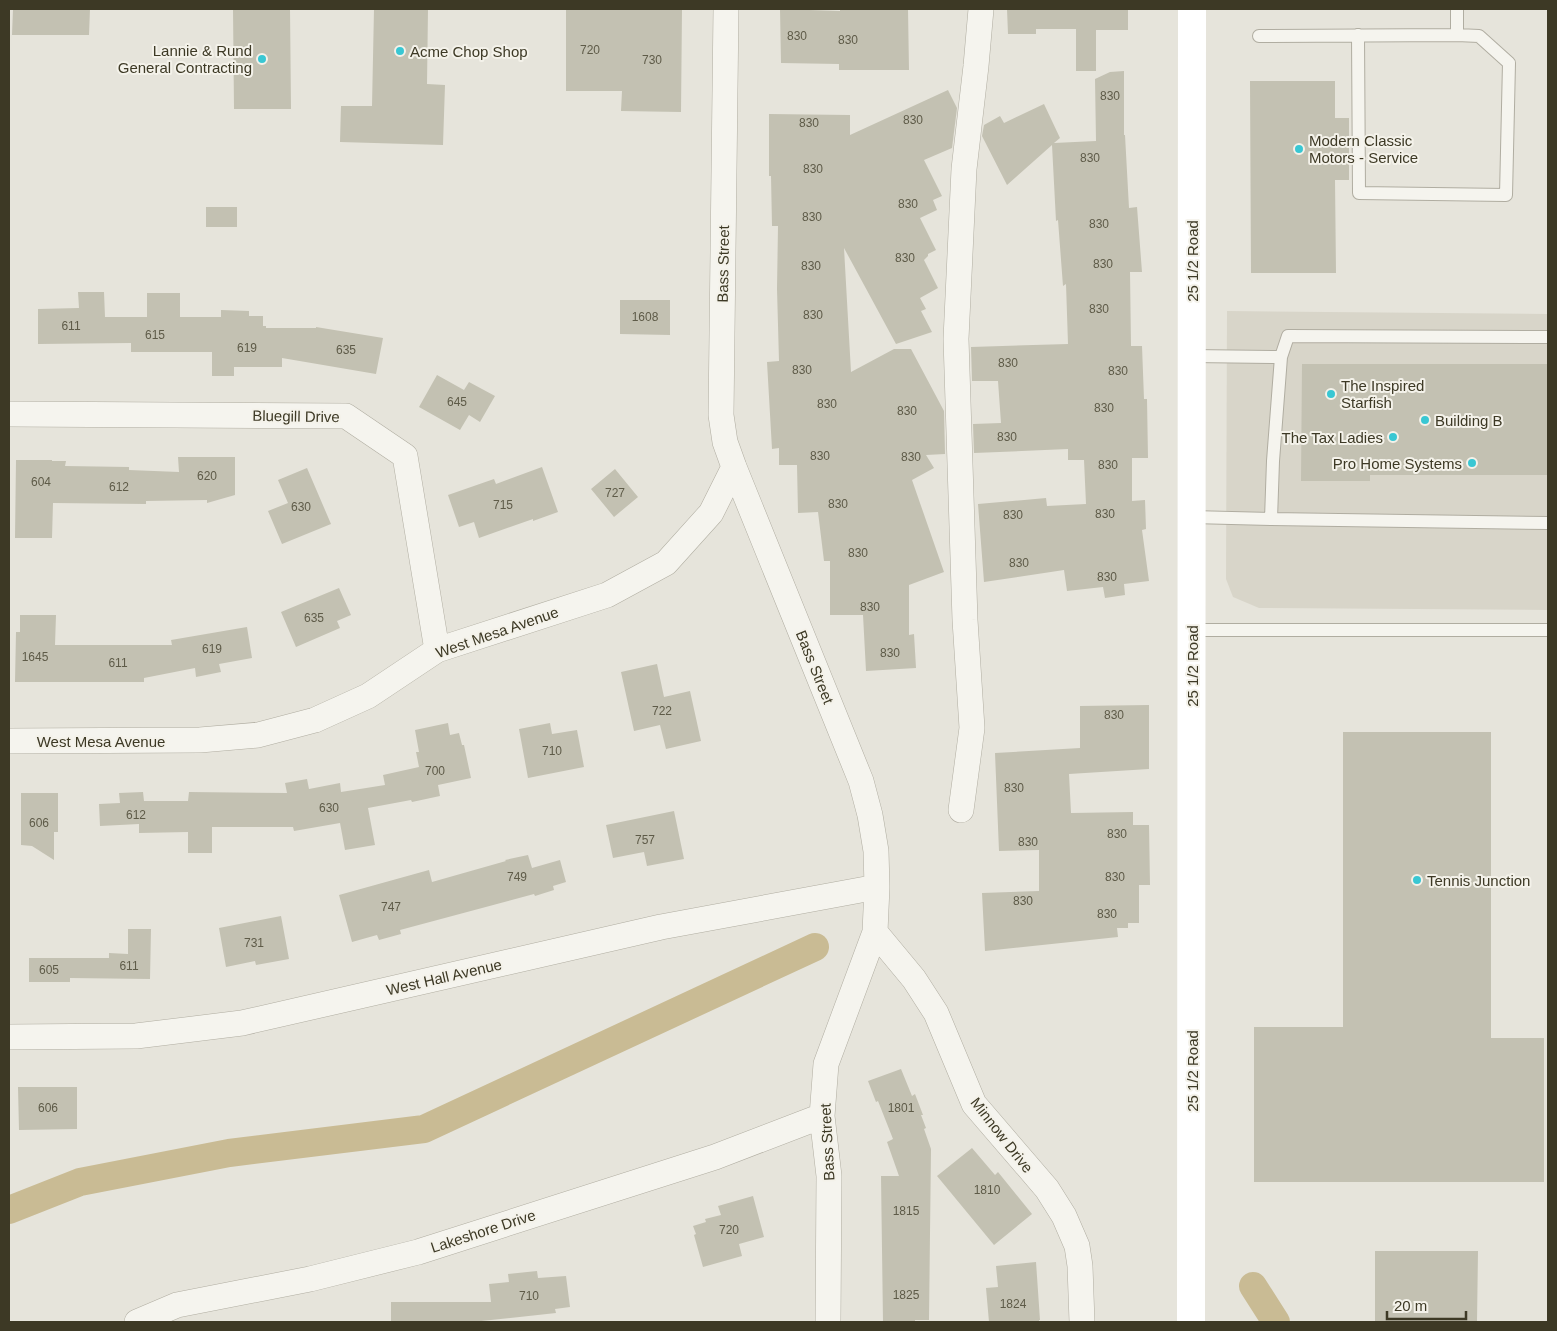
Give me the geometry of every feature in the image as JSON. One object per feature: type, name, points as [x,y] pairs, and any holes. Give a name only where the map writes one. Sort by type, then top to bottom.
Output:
[{"type":"street","name":"Bass Street","points":[[726,9],[721,415],[726,442],[734,468],[861,782],[870,815],[876,851],[875,932],[826,1064],[822,1116],[829,1176],[828,1322]]},
{"type":"street","points":[[961,810],[972,728],[966,620],[956,339],[964,169],[981,9]]},
{"type":"street","name":"25 1/2 Road","points":[[1191,1322],[1192,9]]},
{"type":"street","name":"Bluegill Drive","points":[[9,414],[346,416],[405,456],[437,650]]},
{"type":"street","name":"West Mesa Avenue","points":[[9,741],[200,740],[258,735],[315,720],[368,696],[437,650],[607,595],[666,563],[711,513],[734,468]]},
{"type":"street","name":"West Hall Avenue","points":[[9,1037],[136,1036],[242,1023],[661,927],[877,887]]},
{"type":"street","name":"Minnow Drive","points":[[875,932],[914,979],[936,1013],[974,1104],[1046,1190],[1064,1216],[1077,1246],[1080,1266],[1082,1322]]},
{"type":"street","name":"Lakeshore Drive","points":[[136,1322],[177,1305],[310,1279],[418,1252],[715,1157],[822,1116]]},
{"type":"lane","points":[[1457,9],[1457,35]]},
{"type":"lane","points":[[1259,36],[1358,35],[1457,35],[1479,36],[1509,63],[1506,195],[1359,194],[1358,35]]},
{"type":"lane","points":[[1271,519],[1273,461],[1281,356],[1288,336],[1548,336]]},
{"type":"lane","points":[[1192,356],[1281,356]]},
{"type":"lane","points":[[1192,517],[1548,523]]},
{"type":"lane","points":[[1192,630],[1548,630]]},
{"type":"shaded area","points":[[1227,311],[1548,314],[1548,610],[1259,608],[1233,597],[1226,579]]},
{"type":"building","points":[[13,9],[90,9],[89,35],[12,35]]},
{"type":"building","name":"Lannie & Rund General Contracting","points":[[233,9],[290,9],[291,109],[234,109]]},
{"type":"building","name":"Acme Chop Shop","points":[[374,9],[428,9],[427,84],[445,85],[443,145],[340,142],[341,106],[372,106]]},
{"type":"building","points":[[566,9],[682,9],[681,112],[621,111],[622,91],[566,91]]},
{"type":"building","points":[[780,9],[840,11],[840,9],[908,9],[909,70],[839,70],[839,64],[781,63]]},
{"type":"building","points":[[1007,9],[1128,9],[1128,30],[1096,30],[1096,71],[1076,71],[1076,29],[1036,29],[1036,34],[1008,34]]},
{"type":"building","points":[[1124,71],[1124,135],[1129,208],[1137,207],[1142,272],[1130,272],[1131,346],[1142,346],[1144,399],[1147,399],[1148,458],[1132,458],[1132,501],[1145,500],[1146,529],[1142,530],[1149,581],[1124,584],[1125,595],[1105,598],[1103,587],[1067,591],[1064,570],[984,582],[978,504],[1046,498],[1047,506],[1086,504],[1084,460],[1068,460],[1068,449],[974,453],[973,424],[1001,423],[998,381],[972,381],[971,347],[1068,344],[1066,284],[1063,286],[1058,220],[1056,221],[1052,145],[1007,185],[982,136],[984,125],[1000,116],[1004,123],[1044,104],[1060,138],[1054,143],[1096,141],[1095,79],[1110,72]]},
{"type":"building","name":"Modern Classic Motors - Service","points":[[1250,81],[1335,81],[1335,118],[1349,118],[1349,180],[1335,180],[1336,273],[1251,273]]},
{"type":"building","points":[[948,90],[957,108],[952,148],[924,160],[942,196],[933,200],[937,210],[920,218],[936,250],[928,254],[924,260],[938,288],[920,298],[926,309],[921,311],[932,332],[896,344],[844,248],[851,372],[894,349],[911,349],[944,411],[945,454],[926,455],[934,468],[912,480],[944,572],[909,585],[909,635],[914,634],[916,668],[866,671],[863,615],[830,615],[830,561],[824,561],[818,512],[798,513],[797,465],[779,465],[779,448],[772,449],[767,362],[779,361],[778,226],[772,226],[771,176],[769,176],[769,114],[850,115],[850,135]]},
{"type":"building","points":[[206,207],[237,207],[237,227],[206,227]]},
{"type":"building","points":[[78,292],[104,292],[105,317],[147,317],[147,293],[180,293],[180,317],[221,317],[221,310],[249,311],[249,316],[263,316],[263,326],[266,326],[266,328],[316,327],[383,338],[376,374],[282,358],[282,367],[234,367],[234,376],[212,376],[212,352],[131,352],[131,343],[38,344],[38,309],[79,308]]},
{"type":"building","points":[[620,300],[670,300],[670,335],[620,334]]},
{"type":"building","name":"Building B","points":[[1302,364],[1548,364],[1548,475],[1370,475],[1370,481],[1301,481]]},
{"type":"building","points":[[437,375],[464,390],[469,382],[495,396],[480,422],[469,415],[460,430],[419,407]]},
{"type":"building","points":[[178,457],[235,457],[235,495],[207,503],[207,500],[146,501],[146,504],[53,503],[52,538],[15,538],[16,460],[66,461],[65,466],[129,467],[129,470],[179,472]]},
{"type":"building","points":[[542,467],[558,512],[479,538],[474,522],[459,527],[448,495],[494,479],[496,484]]},
{"type":"building","points":[[307,468],[331,524],[282,544],[268,511],[288,503],[278,480]]},
{"type":"building","points":[[615,469],[638,497],[614,517],[591,489]]},
{"type":"building","points":[[339,588],[351,615],[337,621],[340,628],[296,647],[281,612]]},
{"type":"building","points":[[20,615],[56,615],[55,645],[172,645],[171,640],[247,627],[252,658],[219,664],[221,672],[196,677],[195,668],[144,678],[144,682],[15,682],[16,632],[20,632]]},
{"type":"building","points":[[657,664],[664,697],[690,691],[701,741],[666,749],[660,725],[634,731],[621,672]]},
{"type":"building","points":[[1149,705],[1149,769],[1069,774],[1071,813],[1133,812],[1133,825],[1149,825],[1150,885],[1139,885],[1139,923],[1128,923],[1128,928],[1117,928],[1118,937],[985,951],[982,893],[1039,891],[1039,850],[999,851],[995,753],[1080,748],[1080,706]]},
{"type":"building","points":[[448,723],[450,735],[459,733],[462,745],[464,745],[471,778],[438,785],[440,796],[368,808],[375,845],[345,850],[340,823],[294,831],[293,827],[212,827],[212,853],[188,853],[188,832],[139,833],[139,824],[100,826],[99,804],[120,803],[119,793],[143,792],[144,801],[188,801],[189,792],[287,793],[285,783],[307,779],[309,789],[340,783],[341,792],[385,785],[383,775],[419,767],[416,752],[419,752],[415,730]]},
{"type":"building","points":[[550,723],[552,734],[577,730],[584,767],[528,778],[519,729]]},
{"type":"building","name":"Tennis Junction","points":[[1343,732],[1491,732],[1491,1038],[1544,1038],[1544,1182],[1254,1182],[1254,1027],[1343,1027]]},
{"type":"building","points":[[21,793],[58,793],[58,832],[54,832],[54,860],[32,846],[21,845]]},
{"type":"building","points":[[674,811],[684,859],[647,866],[644,852],[613,858],[606,825]]},
{"type":"building","points":[[528,855],[532,868],[560,860],[566,882],[553,886],[554,890],[535,896],[534,894],[400,930],[401,934],[379,940],[377,935],[352,942],[339,895],[429,870],[432,882]]},
{"type":"building","points":[[281,916],[289,959],[256,965],[255,961],[226,967],[219,928]]},
{"type":"building","points":[[128,929],[151,929],[150,979],[70,978],[70,982],[29,982],[29,958],[109,958],[109,953],[128,954]]},
{"type":"building","points":[[901,1069],[912,1096],[915,1094],[923,1115],[921,1115],[926,1128],[924,1129],[931,1149],[929,1320],[883,1322],[881,1176],[899,1176],[887,1142],[893,1139],[868,1081]]},
{"type":"building","points":[[18,1087],[77,1087],[77,1129],[19,1130]]},
{"type":"building","points":[[972,1148],[995,1175],[998,1172],[1032,1214],[994,1245],[937,1176]]},
{"type":"building","points":[[753,1196],[764,1237],[739,1244],[742,1256],[703,1267],[693,1226],[706,1222],[705,1219],[721,1215],[718,1206]]},
{"type":"building","points":[[1375,1251],[1478,1251],[1477,1322],[1375,1322]]},
{"type":"building","points":[[1036,1262],[1039,1322],[989,1322],[986,1288],[998,1287],[996,1266]]},
{"type":"building","points":[[537,1271],[538,1278],[566,1276],[570,1307],[555,1309],[556,1313],[472,1322],[391,1322],[391,1302],[491,1302],[489,1284],[509,1282],[508,1274]]},
{"type":"waterway","points":[[9,1210],[80,1182],[229,1153],[424,1129],[815,947]]},
{"type":"waterway","points":[[1253,1286],[1276,1322]]},
{"type":"place","name":"Acme Chop Shop","points":[[400,51]]},
{"type":"place","name":"Lannie & Rund General Contracting","points":[[262,59]]},
{"type":"place","name":"Modern Classic Motors - Service","points":[[1299,149]]},
{"type":"place","name":"The Inspired Starfish","points":[[1331,394]]},
{"type":"place","name":"Building B","points":[[1425,420]]},
{"type":"place","name":"The Tax Ladies","points":[[1393,437]]},
{"type":"place","name":"Pro Home Systems","points":[[1472,463]]},
{"type":"place","name":"Tennis Junction","points":[[1417,880]]}]
